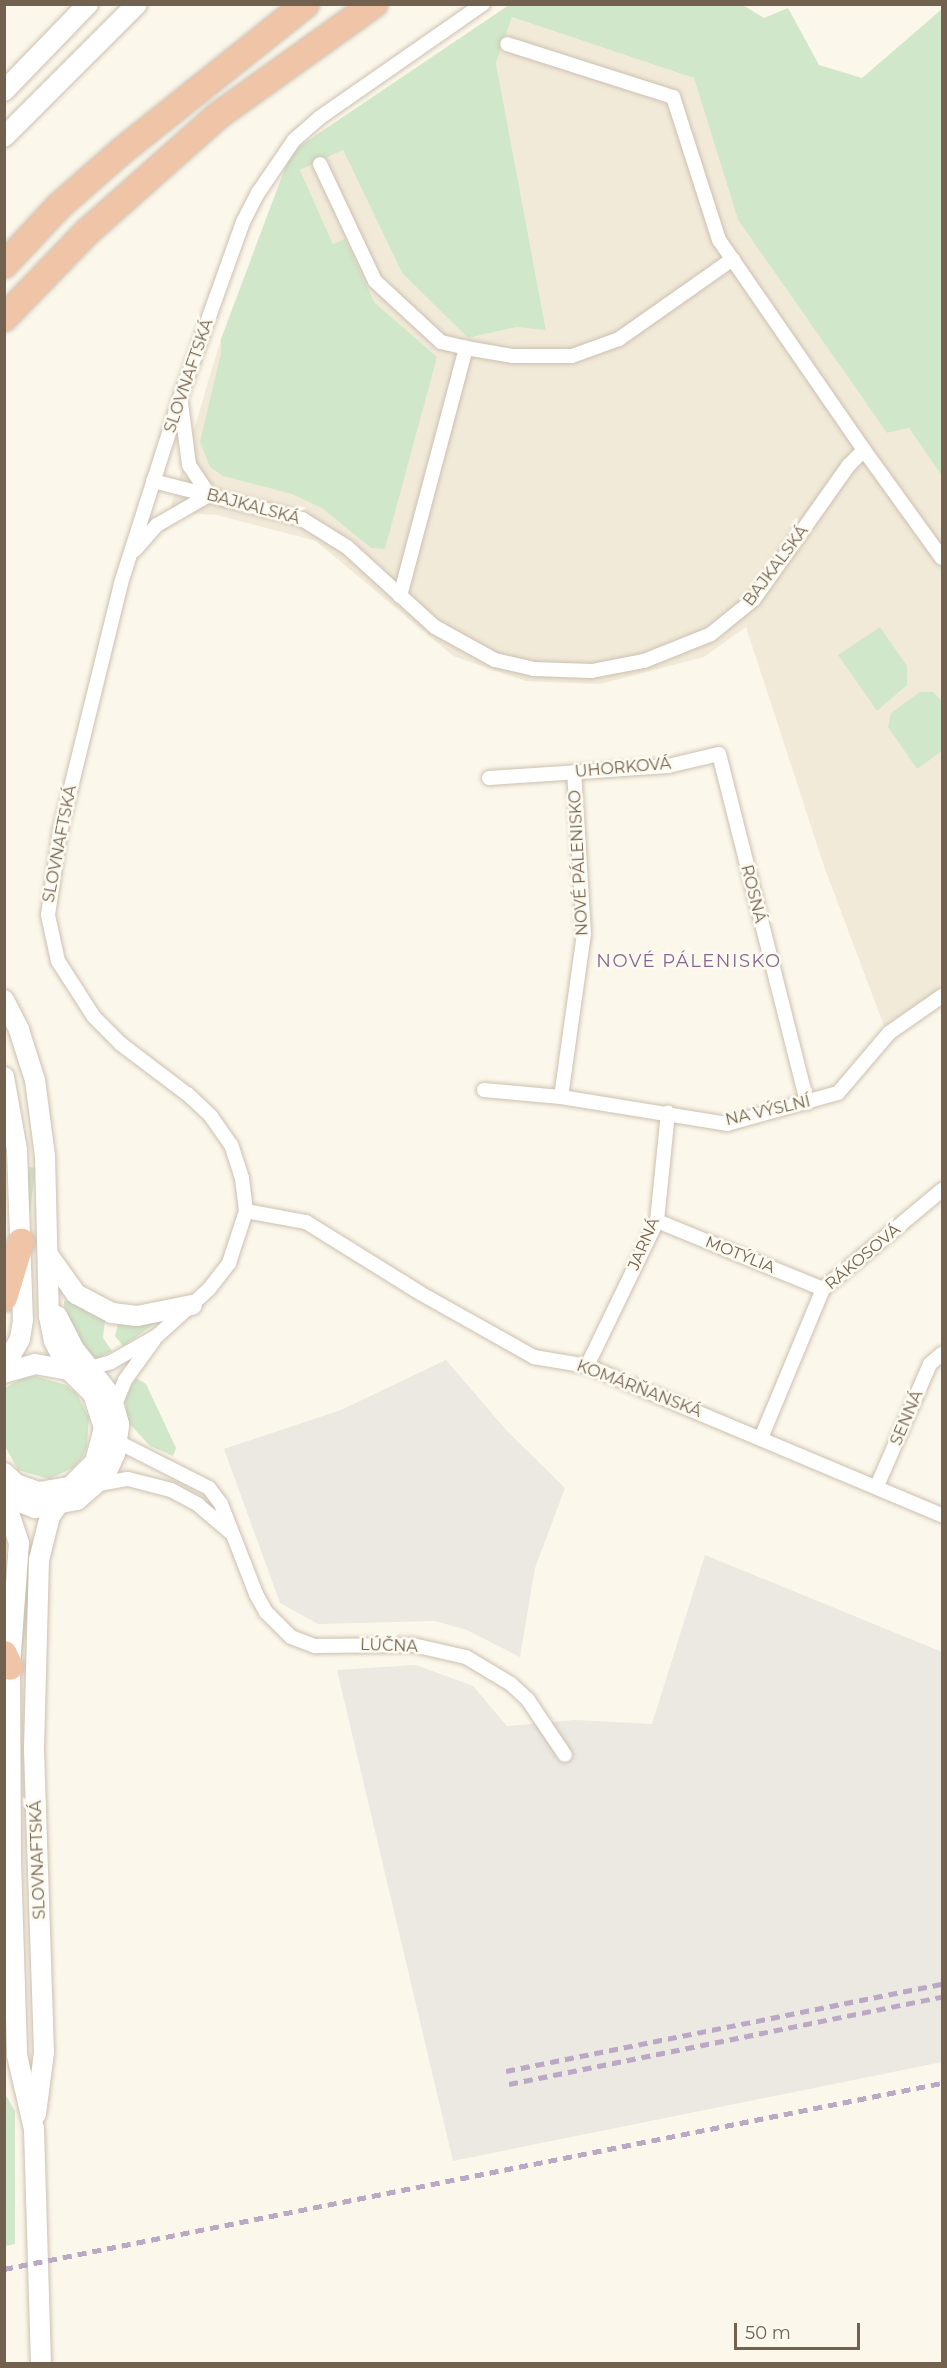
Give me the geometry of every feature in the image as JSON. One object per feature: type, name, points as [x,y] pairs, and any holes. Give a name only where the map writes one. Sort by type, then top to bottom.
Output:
[{"type":"highway","points":[[4,265],[59,206],[123,150],[306,4]]},
{"type":"highway","points":[[4,318],[86,233],[219,115],[374,4]]},
{"type":"highway","points":[[13,1296],[21,1242]]},
{"type":"main road","points":[[4,91],[88,4]]},
{"type":"main road","points":[[4,138],[137,4]]},
{"type":"main road","points":[[4,1000],[19,1030],[34,1080],[45,1156],[51,1330],[69,1370],[93,1394],[104,1428],[95,1462],[74,1494]]},
{"type":"main road","points":[[4,1077],[17,1150],[21,1242]]},
{"type":"main road","points":[[49,1256],[76,1294],[112,1313],[137,1316],[192,1305]]},
{"type":"main road","points":[[4,1473],[16,1484],[38,1492],[74,1494],[98,1484],[111,1466],[118,1442],[115,1405],[91,1368],[68,1339],[49,1291]]},
{"type":"main road","points":[[4,1344],[13,1296]]},
{"type":"main road","points":[[4,1367],[20,1339],[13,1296]]},
{"type":"main road","points":[[4,1373],[35,1364],[69,1370]]},
{"type":"main road","name":"SLOVNAFTSKÁ","points":[[41,2364],[34,2129],[44,2052],[34,1749],[41,1545],[54,1507],[74,1494]]},
{"type":"main road","name":"SLOVNAFTSKÁ","points":[[41,1590],[59,1527],[74,1494]]},
{"type":"main road","points":[[4,1497],[24,1506],[54,1507]]},
{"type":"main road","name":"SLOVNAFTSKÁ","points":[[4,1497],[20,1543],[7,1661],[8,1753],[17,2055],[34,2129]]},
{"type":"main road","points":[[4,1534],[15,1600]]},
{"type":"street","name":"SLOVNAFTSKÁ","points":[[69,1370],[91,1368],[111,1362],[157,1336],[192,1305],[224,1273],[237,1246],[246,1211],[242,1178],[231,1145],[203,1109],[121,1044],[94,1017],[58,961],[48,915],[60,832],[131,554],[153,481],[180,398],[253,203],[294,140],[349,95],[483,4]]},
{"type":"street","points":[[507,44],[674,97],[719,240],[864,450],[942,558]]},
{"type":"street","points":[[320,164],[375,281],[441,342],[466,348],[513,356],[572,356],[619,339],[733,259]]},
{"type":"street","points":[[400,596],[466,348]]},
{"type":"street","points":[[131,554],[157,525],[209,495],[189,465],[180,398]]},
{"type":"street","name":"BAJKALSKÁ","points":[[153,481],[302,519],[347,547],[400,596],[453,639],[515,665],[570,672],[644,661],[711,634],[740,613],[754,599],[849,465],[864,450]]},
{"type":"street","name":"UHORKOVÁ","points":[[489,778],[668,766],[719,754]]},
{"type":"street","name":"ROSNÁ","points":[[719,754],[807,1103]]},
{"type":"street","name":"NOVÉ PÁLENISKO","points":[[561,1097],[584,934],[574,772]]},
{"type":"street","name":"NA VÝSLNÍ","points":[[484,1090],[561,1097],[727,1124],[838,1093],[889,1033],[942,996]]},
{"type":"street","name":"JARNÁ","points":[[587,1366],[657,1221],[668,1113]]},
{"type":"street","name":"RÁKOSOVÁ","points":[[761,1438],[823,1288],[942,1190]]},
{"type":"street","name":"KOMÁRŇANSKÁ","points":[[246,1211],[306,1222],[420,1293],[534,1357],[587,1366],[942,1515]]},
{"type":"street","name":"MOTÝLIA","points":[[657,1221],[823,1288]]},
{"type":"street","name":"SLOVNAFTSKÁ","points":[[115,1405],[125,1380],[157,1336]]},
{"type":"street","name":"SENNÁ","points":[[877,1486],[930,1364],[942,1354]]},
{"type":"street","name":"LÚČNA","points":[[118,1442],[209,1488],[221,1504],[256,1594],[266,1612],[291,1637],[315,1646],[403,1644],[466,1657],[511,1684],[528,1700],[565,1755]]},
{"type":"street","name":"LÚČNA","points":[[98,1484],[128,1479],[171,1490],[197,1503],[233,1534]]},
{"type":"shaded area","points":[[512,16],[694,77],[738,220],[887,433],[909,428],[942,476],[942,987],[884,1026],[825,869],[746,627],[704,657],[600,684],[525,681],[453,656],[316,541],[217,515],[186,513],[163,533],[221,339],[422,345],[375,303],[345,240],[333,244],[300,170],[343,150],[402,273],[468,338],[517,327],[546,329],[496,63]]},
{"type":"shaded area","points":[[446,1360],[507,1431],[565,1488],[535,1568],[520,1657],[467,1630],[435,1621],[318,1624],[280,1603],[224,1449],[341,1410]]},
{"type":"shaded area","points":[[705,1555],[942,1652],[942,2062],[453,2161],[337,1670],[416,1665],[473,1686],[507,1726],[575,1720],[652,1724]]},
{"type":"green space","points":[[741,4],[764,18],[788,8],[819,65],[862,78],[942,9],[942,476],[909,428],[887,433],[738,220],[694,78],[512,17],[496,63],[546,330],[517,327],[468,338],[402,273],[343,150],[300,170],[333,244],[345,239],[375,303],[437,357],[385,549],[371,548],[322,508],[292,494],[223,476],[210,467],[200,442],[221,353],[221,339],[291,152],[509,5]]},
{"type":"green space","points":[[880,627],[907,666],[907,685],[877,711],[838,655]]},
{"type":"green space","points":[[920,692],[933,692],[942,701],[942,751],[917,769],[888,727],[891,713]]},
{"type":"green space","points":[[29,1167],[36,1168],[19,1286],[12,1285]]},
{"type":"green space","points":[[71,1300],[105,1320],[103,1338],[112,1351],[97,1359],[81,1345],[64,1306],[64,1301]]},
{"type":"green space","points":[[156,1323],[123,1346],[115,1336],[118,1324]]},
{"type":"green space","points":[[35,1376],[66,1385],[77,1394],[89,1418],[87,1446],[82,1458],[73,1468],[49,1479],[18,1470],[5,1446],[5,1388],[21,1379]]},
{"type":"green space","points":[[136,1378],[146,1384],[176,1448],[173,1456],[150,1446],[128,1422],[125,1398]]},
{"type":"green space","points":[[25,1567],[33,1568],[19,1685],[11,1684]]},
{"type":"green space","points":[[4,2092],[15,2111],[15,2244],[5,2246]]},
{"type":"railway","points":[[506,2071],[942,1984]]},
{"type":"railway","points":[[509,2084],[942,1997]]},
{"type":"railway","points":[[4,2269],[942,2083]]},
{"type":"district","name":"NOVÉ PÁLENISKO","points":[[689,961]]}]
